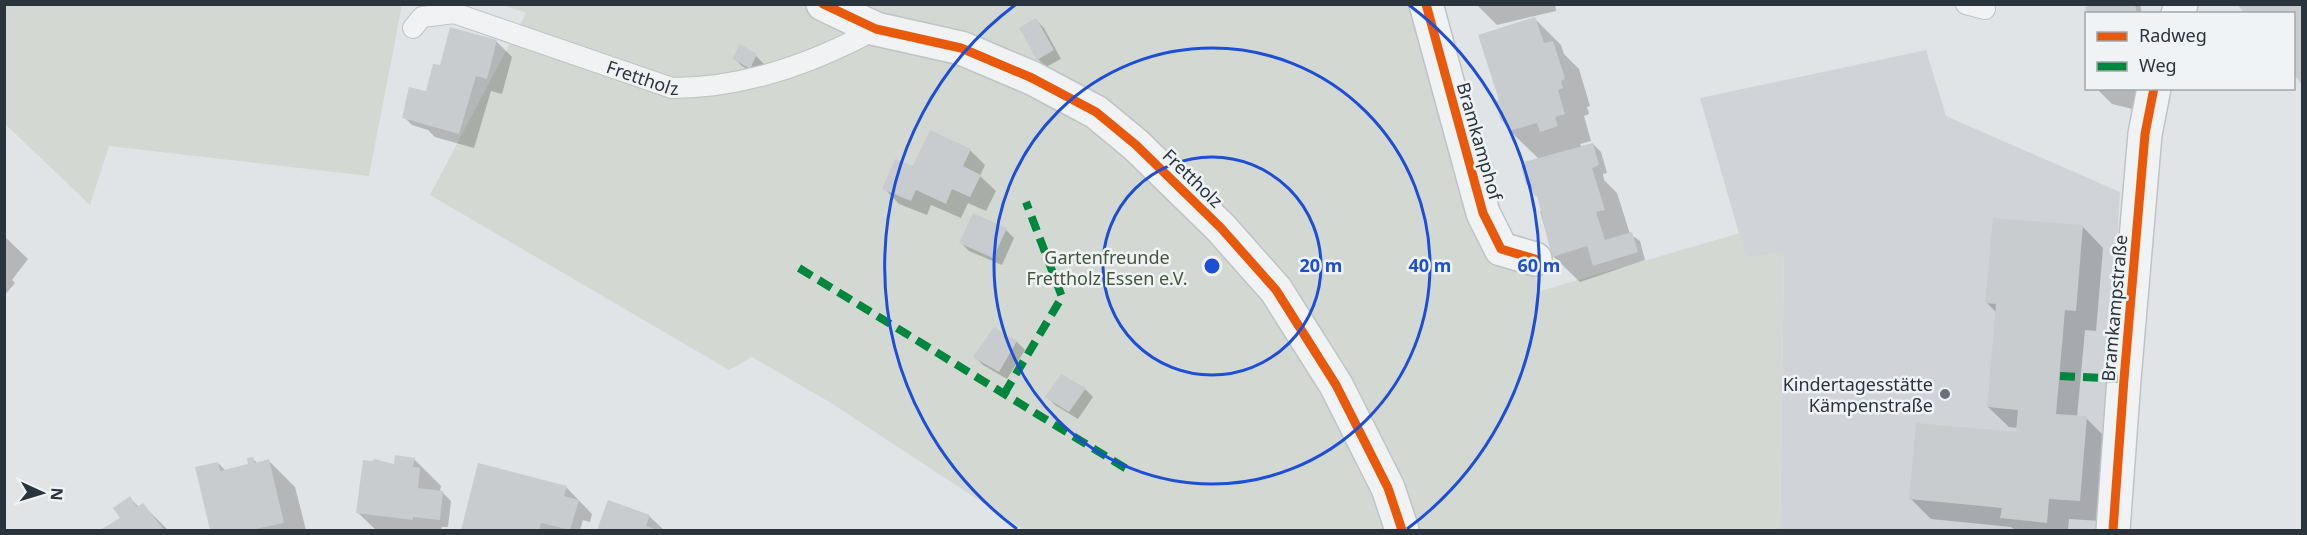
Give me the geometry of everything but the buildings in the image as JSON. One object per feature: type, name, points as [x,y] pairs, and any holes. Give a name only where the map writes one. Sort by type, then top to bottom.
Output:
[{"type":"street","name":"Frettholz","points":[[823,4],[876,29],[961,48],[1032,78],[1095,112],[1136,145],[1221,228],[1276,290],[1336,385],[1388,488],[1402,531]]},
{"type":"street","name":"Bramkamphof","points":[[1425,4],[1483,213],[1501,249],[1535,259]]},
{"type":"street","name":"Bramkampstraße","points":[[2113,531],[2145,134],[2154,90]]},
{"type":"lane","name":"Frettholz","points":[[413,28],[422,17],[454,13],[672,88],[701,88],[735,82],[808,61],[841,48],[876,29]]},
{"type":"shaded area","name":"Kindertagesstätte Kämpenstraße","points":[[1926,50],[1946,116],[2120,192],[2101,530],[1780,530],[1784,253],[1746,258],[1700,98]]},
{"type":"green space","points":[[4,5],[402,5],[369,176],[109,146],[90,205],[5,124]]},
{"type":"green space","name":"Gartenfreunde Frettholz Essen e.V.","points":[[503,5],[1422,5],[1481,215],[1531,267],[1540,291],[1740,233],[1746,258],[1784,252],[1780,530],[1024,530],[831,403],[752,357],[729,370],[430,195],[526,13]]},
{"type":"marked path","points":[[1004,394],[1062,297],[1026,202]]},
{"type":"marked path","points":[[799,268],[1130,471]]},
{"type":"marked path","points":[[2060,376],[2124,379]]},
{"type":"cycle path","points":[[823,4],[876,29],[961,48],[1032,78],[1096,112],[1136,145],[1221,228],[1276,290],[1336,385],[1388,488],[1402,530]]},
{"type":"cycle path","points":[[1426,4],[1483,213],[1501,249],[1535,259]]},
{"type":"cycle path","points":[[2113,530],[2145,134],[2154,90]]},
{"type":"place","name":"Kindertagesstätte Kämpenstraße","points":[[1945,394]]}]
